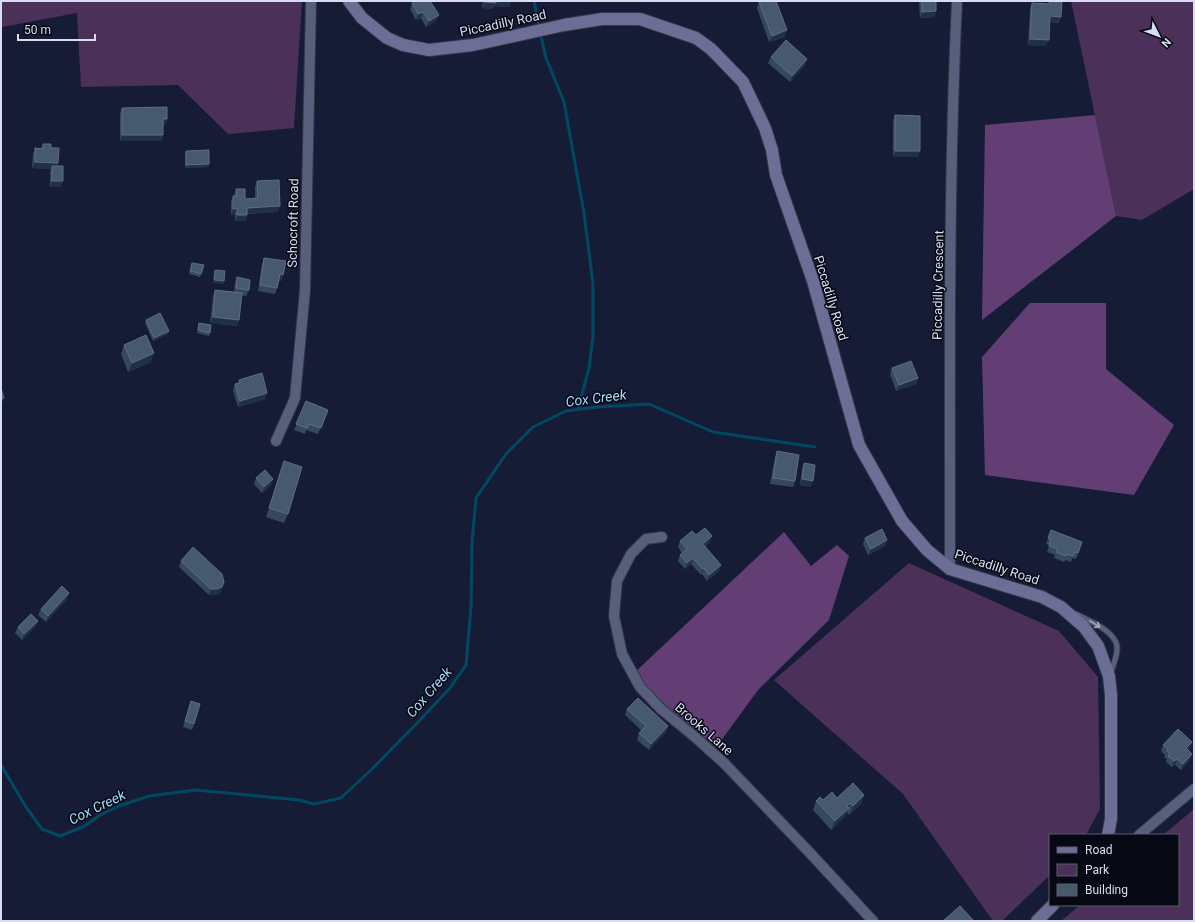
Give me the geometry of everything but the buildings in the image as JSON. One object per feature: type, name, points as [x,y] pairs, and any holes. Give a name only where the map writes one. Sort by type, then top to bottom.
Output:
[{"type":"main road","name":"Piccadilly Road","points":[[349,1],[362,18],[387,38],[403,45],[429,50],[473,45],[564,25],[602,19],[640,19],[696,38],[711,49],[743,82],[765,128],[772,150],[776,175],[813,281],[859,445],[902,521],[927,550],[950,569],[1042,597],[1061,607],[1084,627],[1098,646],[1109,676],[1111,695],[1111,819],[1108,834]]},
{"type":"main road","points":[[1037,921],[1052,906]]},
{"type":"street","name":"Schocroft Road","points":[[276,441],[295,398],[305,290],[311,1]]},
{"type":"street","name":"Piccadilly Crescent","points":[[950,569],[950,372],[953,93],[957,1]]},
{"type":"street","name":"Brooks Lane","points":[[662,537],[646,539],[631,554],[617,581],[614,616],[622,654],[640,688],[661,710],[695,737],[725,764],[873,921]]},
{"type":"street","points":[[1140,834],[1194,789]]},
{"type":"lane","points":[[1061,607],[1093,622],[1113,639],[1117,653],[1109,676]]},
{"type":"green space","points":[[1,1],[302,1],[294,128],[228,134],[178,85],[81,87],[77,13],[2,27]]},
{"type":"green space","points":[[1071,1],[1194,1],[1194,189],[1142,220],[1116,216]]},
{"type":"green space","points":[[909,563],[1059,631],[1098,677],[1100,809],[1087,834],[1049,834],[1049,876],[1002,921],[993,921],[903,794],[774,680]]},
{"type":"green space","points":[[1194,809],[1194,921],[1061,921],[1079,906],[1179,906],[1179,834],[1164,834]]},
{"type":"shaded area","points":[[1095,115],[1116,216],[982,320],[985,125]]},
{"type":"shaded area","points":[[1030,303],[1106,303],[1106,369],[1174,425],[1134,495],[985,475],[982,357]]},
{"type":"shaded area","points":[[784,532],[811,566],[837,545],[849,556],[829,620],[758,690],[712,753],[633,674]]},
{"type":"waterway","points":[[534,1],[539,27]]},
{"type":"waterway","points":[[540,32],[546,58],[564,102],[584,213],[593,284],[593,337],[589,368],[578,409]]},
{"type":"waterway","name":"Cox Creek","points":[[1,765],[26,807],[42,829],[60,836],[83,827],[100,815],[119,806],[149,796],[196,790],[299,800],[314,804],[341,798],[421,719],[450,688],[466,665],[471,607],[472,543],[476,498],[506,454],[533,427],[566,411],[597,407],[649,404],[713,432],[815,447]]}]
